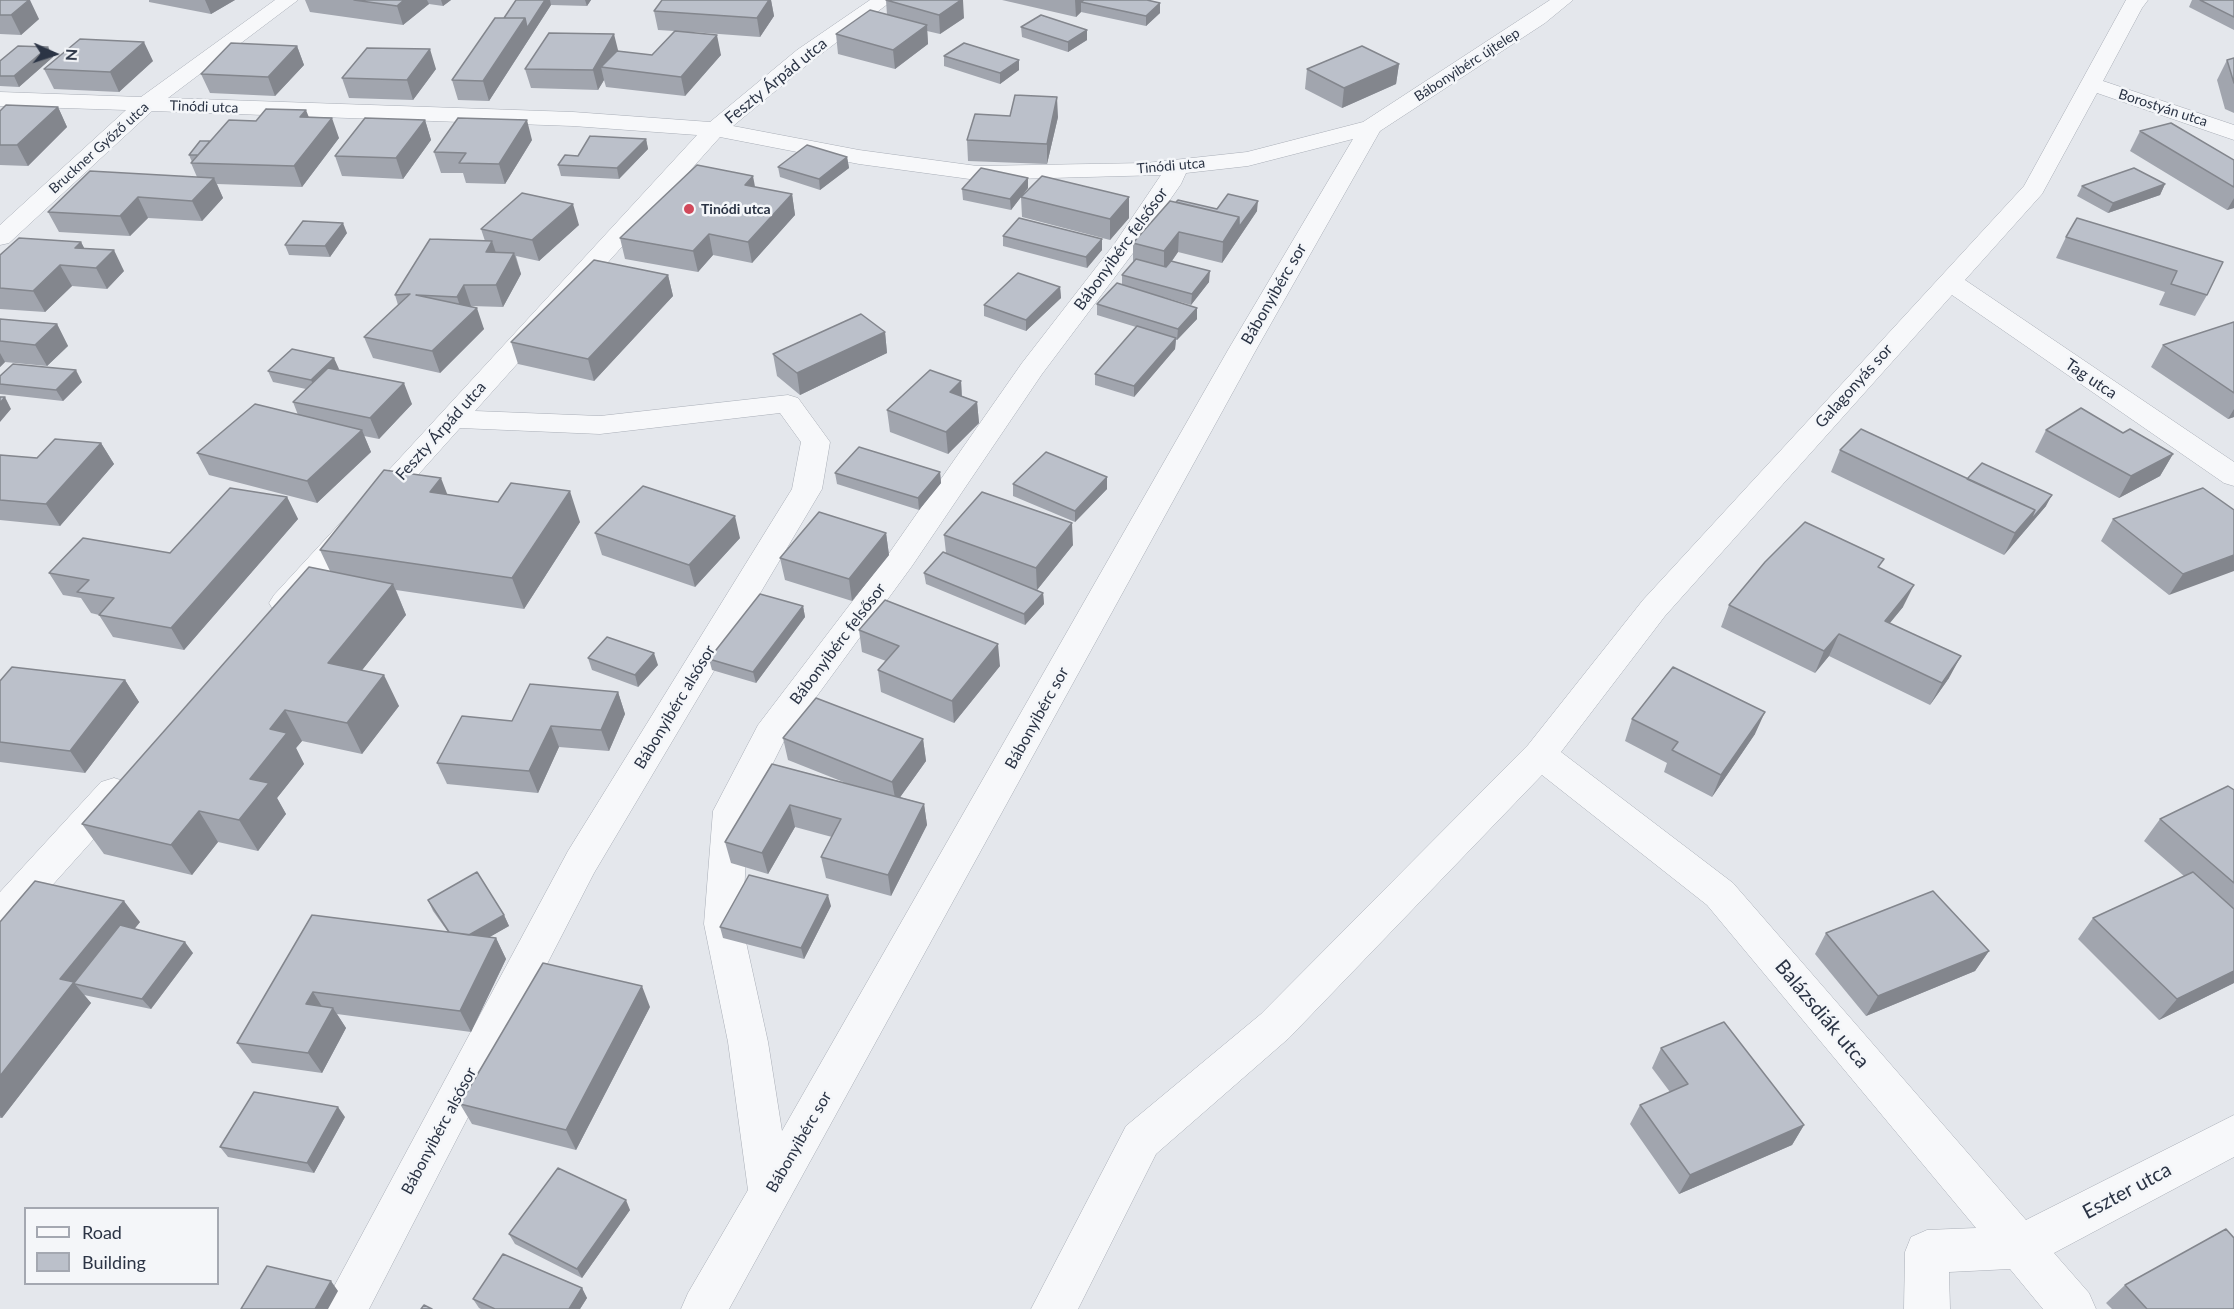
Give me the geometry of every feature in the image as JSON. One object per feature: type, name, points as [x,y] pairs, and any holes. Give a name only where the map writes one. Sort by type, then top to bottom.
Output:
[{"type":"street","name":"Bruckner Győző utca","points":[[0,238],[146,105],[288,0]]},
{"type":"street","name":"Feszty Árpád utca","points":[[269,620],[716,129],[805,55],[883,0]]},
{"type":"street","name":"Bábonyibérc újtelep","points":[[1371,127],[1538,19],[1563,0]]},
{"type":"street","name":"Galagonyás sor","points":[[1054,1309],[1141,1140],[1275,1026],[1540,754],[1654,608],[2034,189],[2133,5],[2138,0]]},
{"type":"street","name":"Borostyán utca","points":[[2091,84],[2234,133]]},
{"type":"street","name":"Tinódi utca","points":[[0,99],[573,119],[716,129],[859,157],[976,173],[1146,170],[1248,159],[1371,127]]},
{"type":"street","name":"Bábonyibérc sor","points":[[704,1309],[1242,350],[1371,127]]},
{"type":"street","name":"Bábonyibérc felsősor","points":[[770,1193],[748,1042],[723,924],[731,811],[770,734],[901,559],[1032,369],[1131,239],[1169,184],[1176,166]]},
{"type":"street","name":"Tag utca","points":[[1949,281],[2234,476]]},
{"type":"street","name":"Bábonyibérc alsósor","points":[[345,1309],[580,862],[807,489],[816,442],[788,404],[600,425],[451,419]]},
{"type":"street","name":"Balázsdiák utca","points":[[1540,754],[1720,894],[2073,1309]]},
{"type":"street","points":[[0,918],[135,769]]},
{"type":"street","name":"Eszter utca","points":[[2020,1247],[2234,1135]]},
{"type":"street","points":[[1927,1309],[1927,1252],[2020,1247]]},
{"type":"building","points":[[0,0],[29,0],[11,15],[0,15]]},
{"type":"building","points":[[354,0],[404,0],[397,6]]},
{"type":"building","points":[[516,0],[545,0],[527,28],[525,18],[504,18]]},
{"type":"building","points":[[662,0],[769,0],[757,18],[654,11]]},
{"type":"building","points":[[886,0],[961,0],[939,15]]},
{"type":"building","points":[[1084,0],[1147,0],[1160,3],[1146,16],[1081,2]]},
{"type":"building","points":[[2200,0],[2234,0],[2234,17]]},
{"type":"building","points":[[870,10],[927,25],[893,50],[836,34]]},
{"type":"building","points":[[1041,15],[1087,30],[1068,42],[1021,27]]},
{"type":"building","points":[[495,18],[525,18],[483,81],[452,80]]},
{"type":"building","points":[[675,31],[717,35],[681,77],[601,67],[617,51],[652,55]]},
{"type":"building","points":[[549,33],[614,34],[593,70],[525,69]]},
{"type":"building","points":[[80,39],[144,42],[110,72],[44,69]]},
{"type":"building","points":[[231,43],[297,46],[268,77],[201,74]]},
{"type":"building","points":[[964,43],[1019,60],[1000,73],[944,56]]},
{"type":"building","points":[[18,46],[48,47],[14,76],[0,76],[0,61]]},
{"type":"building","points":[[1362,46],[1399,64],[1344,88],[1307,69]]},
{"type":"building","points":[[367,48],[430,49],[407,80],[342,78]]},
{"type":"building","points":[[2234,58],[2234,83],[2227,60]]},
{"type":"building","points":[[1015,95],[1057,97],[1047,144],[967,140],[975,114],[1010,116]]},
{"type":"building","points":[[6,105],[58,107],[17,145],[0,145],[0,111]]},
{"type":"building","points":[[266,109],[306,110],[300,117],[332,118],[294,166],[191,163],[229,120],[256,121]]},
{"type":"building","points":[[365,118],[425,120],[396,158],[335,156]]},
{"type":"building","points":[[458,118],[527,120],[499,164],[459,163],[466,153],[434,152]]},
{"type":"building","points":[[2171,123],[2234,160],[2234,187],[2140,131]]},
{"type":"building","points":[[590,136],[646,139],[617,168],[558,165],[565,155],[578,156]]},
{"type":"building","points":[[200,141],[210,141],[198,155],[189,155]]},
{"type":"building","points":[[807,145],[847,157],[819,179],[778,167]]},
{"type":"building","points":[[697,165],[753,176],[745,185],[792,194],[748,242],[709,234],[693,251],[620,238]]},
{"type":"building","points":[[981,168],[1028,178],[1010,199],[962,189]]},
{"type":"building","points":[[2134,168],[2165,184],[2113,203],[2082,186]]},
{"type":"building","points":[[90,171],[214,178],[192,201],[138,197],[120,216],[48,212]]},
{"type":"building","points":[[1042,176],[1129,197],[1110,219],[1021,197]]},
{"type":"building","points":[[522,193],[573,204],[532,240],[481,229]]},
{"type":"building","points":[[1228,194],[1258,201],[1239,227],[1239,217],[1176,202],[1178,200],[1217,209]]},
{"type":"building","points":[[1170,201],[1239,217],[1223,242],[1179,232],[1164,251],[1133,243]]},
{"type":"building","points":[[1019,218],[1102,239],[1086,257],[1003,236]]},
{"type":"building","points":[[2077,218],[2223,262],[2207,295],[2171,284],[2177,271],[2066,237]]},
{"type":"building","points":[[303,221],[343,223],[325,246],[285,245]]},
{"type":"building","points":[[19,238],[81,242],[75,248],[114,250],[96,268],[60,265],[33,291],[0,288],[0,255]]},
{"type":"building","points":[[430,239],[492,241],[486,252],[514,253],[496,285],[464,285],[457,297],[416,295],[477,308],[432,351],[364,337],[410,294],[395,295]]},
{"type":"building","points":[[1136,259],[1166,267],[1171,261],[1210,271],[1192,294],[1122,275]]},
{"type":"building","points":[[594,260],[668,275],[588,359],[511,342]]},
{"type":"building","points":[[1018,273],[1060,287],[1026,320],[984,305]]},
{"type":"building","points":[[1117,283],[1197,308],[1178,329],[1097,304]]},
{"type":"building","points":[[861,314],[885,332],[797,373],[773,354]]},
{"type":"building","points":[[0,319],[57,324],[35,345],[0,341]]},
{"type":"building","points":[[2234,322],[2234,393],[2163,345]]},
{"type":"building","points":[[1137,326],[1176,338],[1134,386],[1095,374]]},
{"type":"building","points":[[292,349],[334,358],[311,380],[268,371]]},
{"type":"building","points":[[13,364],[76,370],[56,390],[0,384],[0,376]]},
{"type":"building","points":[[328,368],[404,383],[370,418],[293,402]]},
{"type":"building","points":[[930,370],[961,381],[950,392],[977,402],[946,432],[887,410]]},
{"type":"building","points":[[255,404],[362,430],[307,481],[197,453]]},
{"type":"building","points":[[2081,408],[2123,433],[2130,429],[2173,454],[2131,476],[2046,430]]},
{"type":"building","points":[[1861,429],[2035,510],[2015,533],[1840,450]]},
{"type":"building","points":[[55,439],[101,443],[46,504],[0,500],[0,455],[37,458]]},
{"type":"building","points":[[859,447],[940,472],[918,498],[835,473]]},
{"type":"building","points":[[1046,452],[1107,477],[1075,511],[1013,484]]},
{"type":"building","points":[[1982,463],[2052,495],[2030,521],[2035,510],[1967,479]]},
{"type":"building","points":[[384,470],[441,478],[430,492],[498,502],[511,483],[570,491],[512,578],[320,550]]},
{"type":"building","points":[[643,486],[735,516],[689,565],[595,533]]},
{"type":"building","points":[[230,488],[287,497],[171,628],[99,615],[114,598],[77,592],[89,580],[49,573],[83,538],[170,553]]},
{"type":"building","points":[[2203,488],[2234,510],[2234,555],[2183,574],[2113,519]]},
{"type":"building","points":[[982,492],[1072,523],[1036,568],[944,535]]},
{"type":"building","points":[[819,512],[886,533],[849,579],[780,558]]},
{"type":"building","points":[[1805,522],[1884,559],[1878,567],[1914,585],[1885,621],[1961,656],[1942,683],[1839,634],[1824,651],[1729,605],[1765,562]]},
{"type":"building","points":[[943,552],[1043,593],[1024,614],[924,573]]},
{"type":"building","points":[[309,567],[393,584],[328,663],[384,675],[347,723],[285,710],[270,729],[287,733],[250,779],[269,783],[239,820],[199,811],[171,845],[82,824]]},
{"type":"building","points":[[760,594],[803,606],[753,672],[709,659]]},
{"type":"building","points":[[885,600],[998,644],[952,701],[878,670],[899,646],[859,630]]},
{"type":"building","points":[[607,637],[654,653],[635,675],[588,658]]},
{"type":"building","points":[[12,667],[125,680],[70,751],[0,742],[0,681]]},
{"type":"building","points":[[1673,667],[1765,712],[1721,775],[1672,750],[1678,742],[1632,719]]},
{"type":"building","points":[[530,684],[618,692],[601,730],[551,726],[529,771],[437,763],[462,716],[512,721]]},
{"type":"building","points":[[816,698],[923,739],[892,782],[783,738]]},
{"type":"building","points":[[772,764],[924,804],[888,875],[821,857],[841,819],[790,805],[762,853],[725,842]]},
{"type":"building","points":[[2228,786],[2234,790],[2234,883],[2160,819]]},
{"type":"building","points":[[477,872],[504,915],[469,935],[449,932],[428,900]]},
{"type":"building","points":[[2193,872],[2234,909],[2234,971],[2177,999],[2093,918]]},
{"type":"building","points":[[749,875],[828,895],[801,948],[720,927]]},
{"type":"building","points":[[35,881],[124,901],[60,979],[74,982],[0,1076],[0,922]]},
{"type":"building","points":[[1933,891],[1989,951],[1878,996],[1826,933]]},
{"type":"building","points":[[312,915],[496,938],[460,1011],[313,992],[306,1004],[333,1008],[308,1053],[237,1043]]},
{"type":"building","points":[[120,925],[185,942],[142,999],[74,983]]},
{"type":"building","points":[[543,963],[642,986],[566,1130],[460,1104]]},
{"type":"building","points":[[1724,1022],[1804,1125],[1690,1175],[1640,1105],[1688,1084],[1661,1048]]},
{"type":"building","points":[[254,1092],[338,1107],[307,1163],[220,1147]]},
{"type":"building","points":[[558,1168],[626,1200],[577,1269],[509,1234]]},
{"type":"building","points":[[2226,1229],[2234,1238],[2234,1309],[2147,1309],[2125,1285]]},
{"type":"building","points":[[503,1254],[582,1288],[569,1309],[495,1309],[473,1299]]},
{"type":"building","points":[[267,1266],[331,1281],[315,1309],[241,1309]]},
{"type":"place","name":"Tinódi utca","points":[[689,209]]}]
